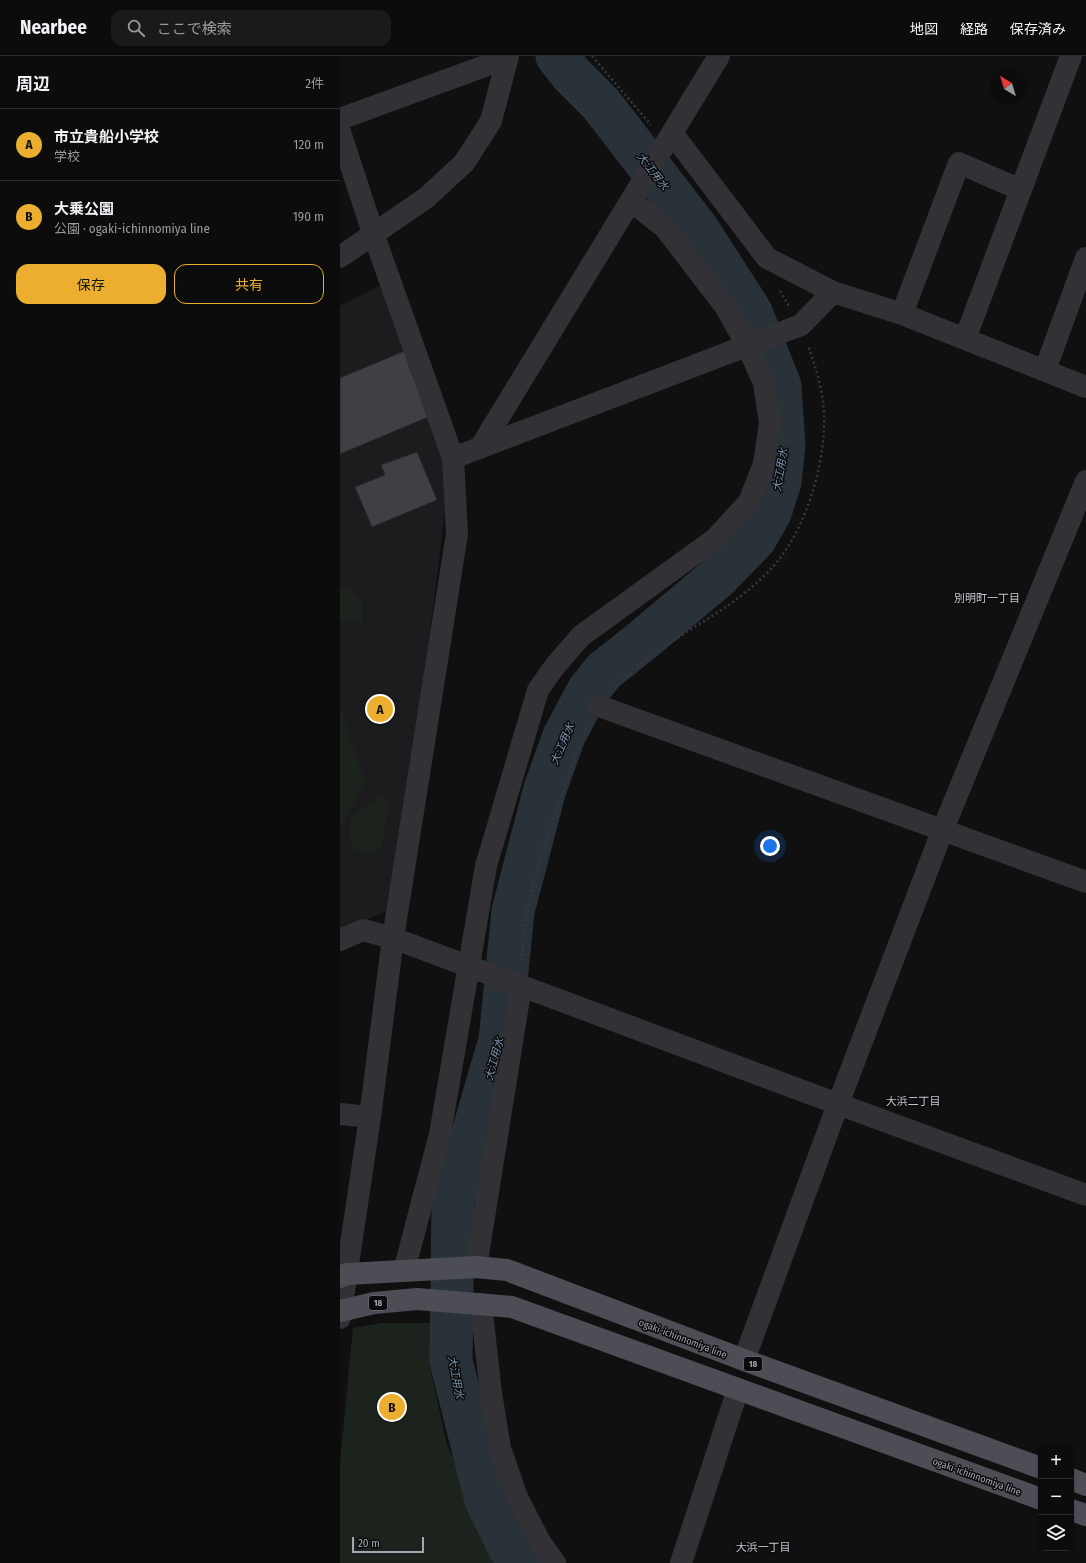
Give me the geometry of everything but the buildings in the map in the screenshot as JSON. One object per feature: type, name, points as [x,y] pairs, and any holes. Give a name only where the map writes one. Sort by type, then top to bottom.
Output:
[{"type":"main road","name":"ogaki-ichinnomiya line","points":[[343,1276],[470,1267],[507,1270],[744,1360],[1038,1467]]},
{"type":"main road","name":"ogaki-ichinnomiya line","points":[[340,1314],[374,1303],[417,1300],[512,1307],[1038,1498]]},
{"type":"main road","points":[[1074,1480],[1086,1485]]},
{"type":"main road","points":[[1074,1511],[1086,1515]]},
{"type":"street","points":[[480,448],[719,56]]},
{"type":"street","points":[[965,339],[1071,56]]},
{"type":"street","points":[[340,119],[507,57]]},
{"type":"street","points":[[340,256],[426,198],[464,163],[491,121],[507,57]]},
{"type":"street","points":[[340,132],[373,233],[453,458],[456,534],[393,938],[370,1117],[343,1276],[340,1314]]},
{"type":"street","points":[[666,143],[768,258],[832,292],[902,314],[1086,387]]},
{"type":"street","points":[[902,314],[959,163],[1021,190]]},
{"type":"street","points":[[408,1271],[440,1134],[471,967],[486,866],[538,690],[555,666],[581,636],[715,540],[749,502],[764,464],[770,423],[764,383],[749,345],[725,306],[665,228],[633,198]]},
{"type":"street","points":[[1045,370],[1086,258]]},
{"type":"street","points":[[453,458],[796,327],[832,292]]},
{"type":"street","points":[[744,1360],[838,1104],[943,829],[1086,481]]},
{"type":"street","points":[[599,706],[943,829],[1086,882]]},
{"type":"street","points":[[340,940],[363,930],[393,938],[1086,1195]]},
{"type":"street","points":[[470,1267],[517,984]]},
{"type":"street","points":[[340,1114],[370,1117]]},
{"type":"street","points":[[474,1303],[500,1448],[518,1497],[540,1542],[555,1563]]},
{"type":"street","points":[[681,1563],[738,1389]]},
{"type":"path","points":[[592,56],[666,143]]},
{"type":"path","points":[[517,984],[523,934],[539,859],[586,730],[599,706],[637,666],[734,602],[764,575],[783,554],[802,522],[814,488],[821,454],[824,414],[818,376],[796,327]]},
{"type":"shaded area","points":[[387,282],[442,431],[445,511],[396,907],[340,931],[340,306]]},
{"type":"shaded area","points":[[340,588],[352,589],[363,603],[362,623],[340,621]]},
{"type":"shaded area","points":[[340,708],[365,783],[340,827]]},
{"type":"shaded area","points":[[381,795],[389,804],[381,848],[368,855],[356,850],[349,836],[351,819],[360,810]]},
{"type":"shaded area","points":[[382,1323],[432,1323],[430,1368],[447,1445],[502,1563],[340,1563],[340,1462],[353,1328]]},
{"type":"waterway","name":"大江用水","points":[[520,1563],[510,1549],[486,1500],[451,1361],[453,1202],[500,1040],[513,911],[545,789],[564,736],[588,691],[604,671],[718,577],[755,539],[770,513],[780,482],[784,445],[780,386],[751,312],[699,231],[601,104],[571,74],[557,56]]},
{"type":"place","name":"市立貴船小学校","points":[[380,709]]},
{"type":"place","name":"大乗公園","points":[[392,1407]]},
{"type":"district","name":"別明町一丁目","points":[[987,598]]},
{"type":"district","name":"大浜二丁目","points":[[913,1101]]},
{"type":"district","name":"大浜一丁目","points":[[763,1547]]}]
